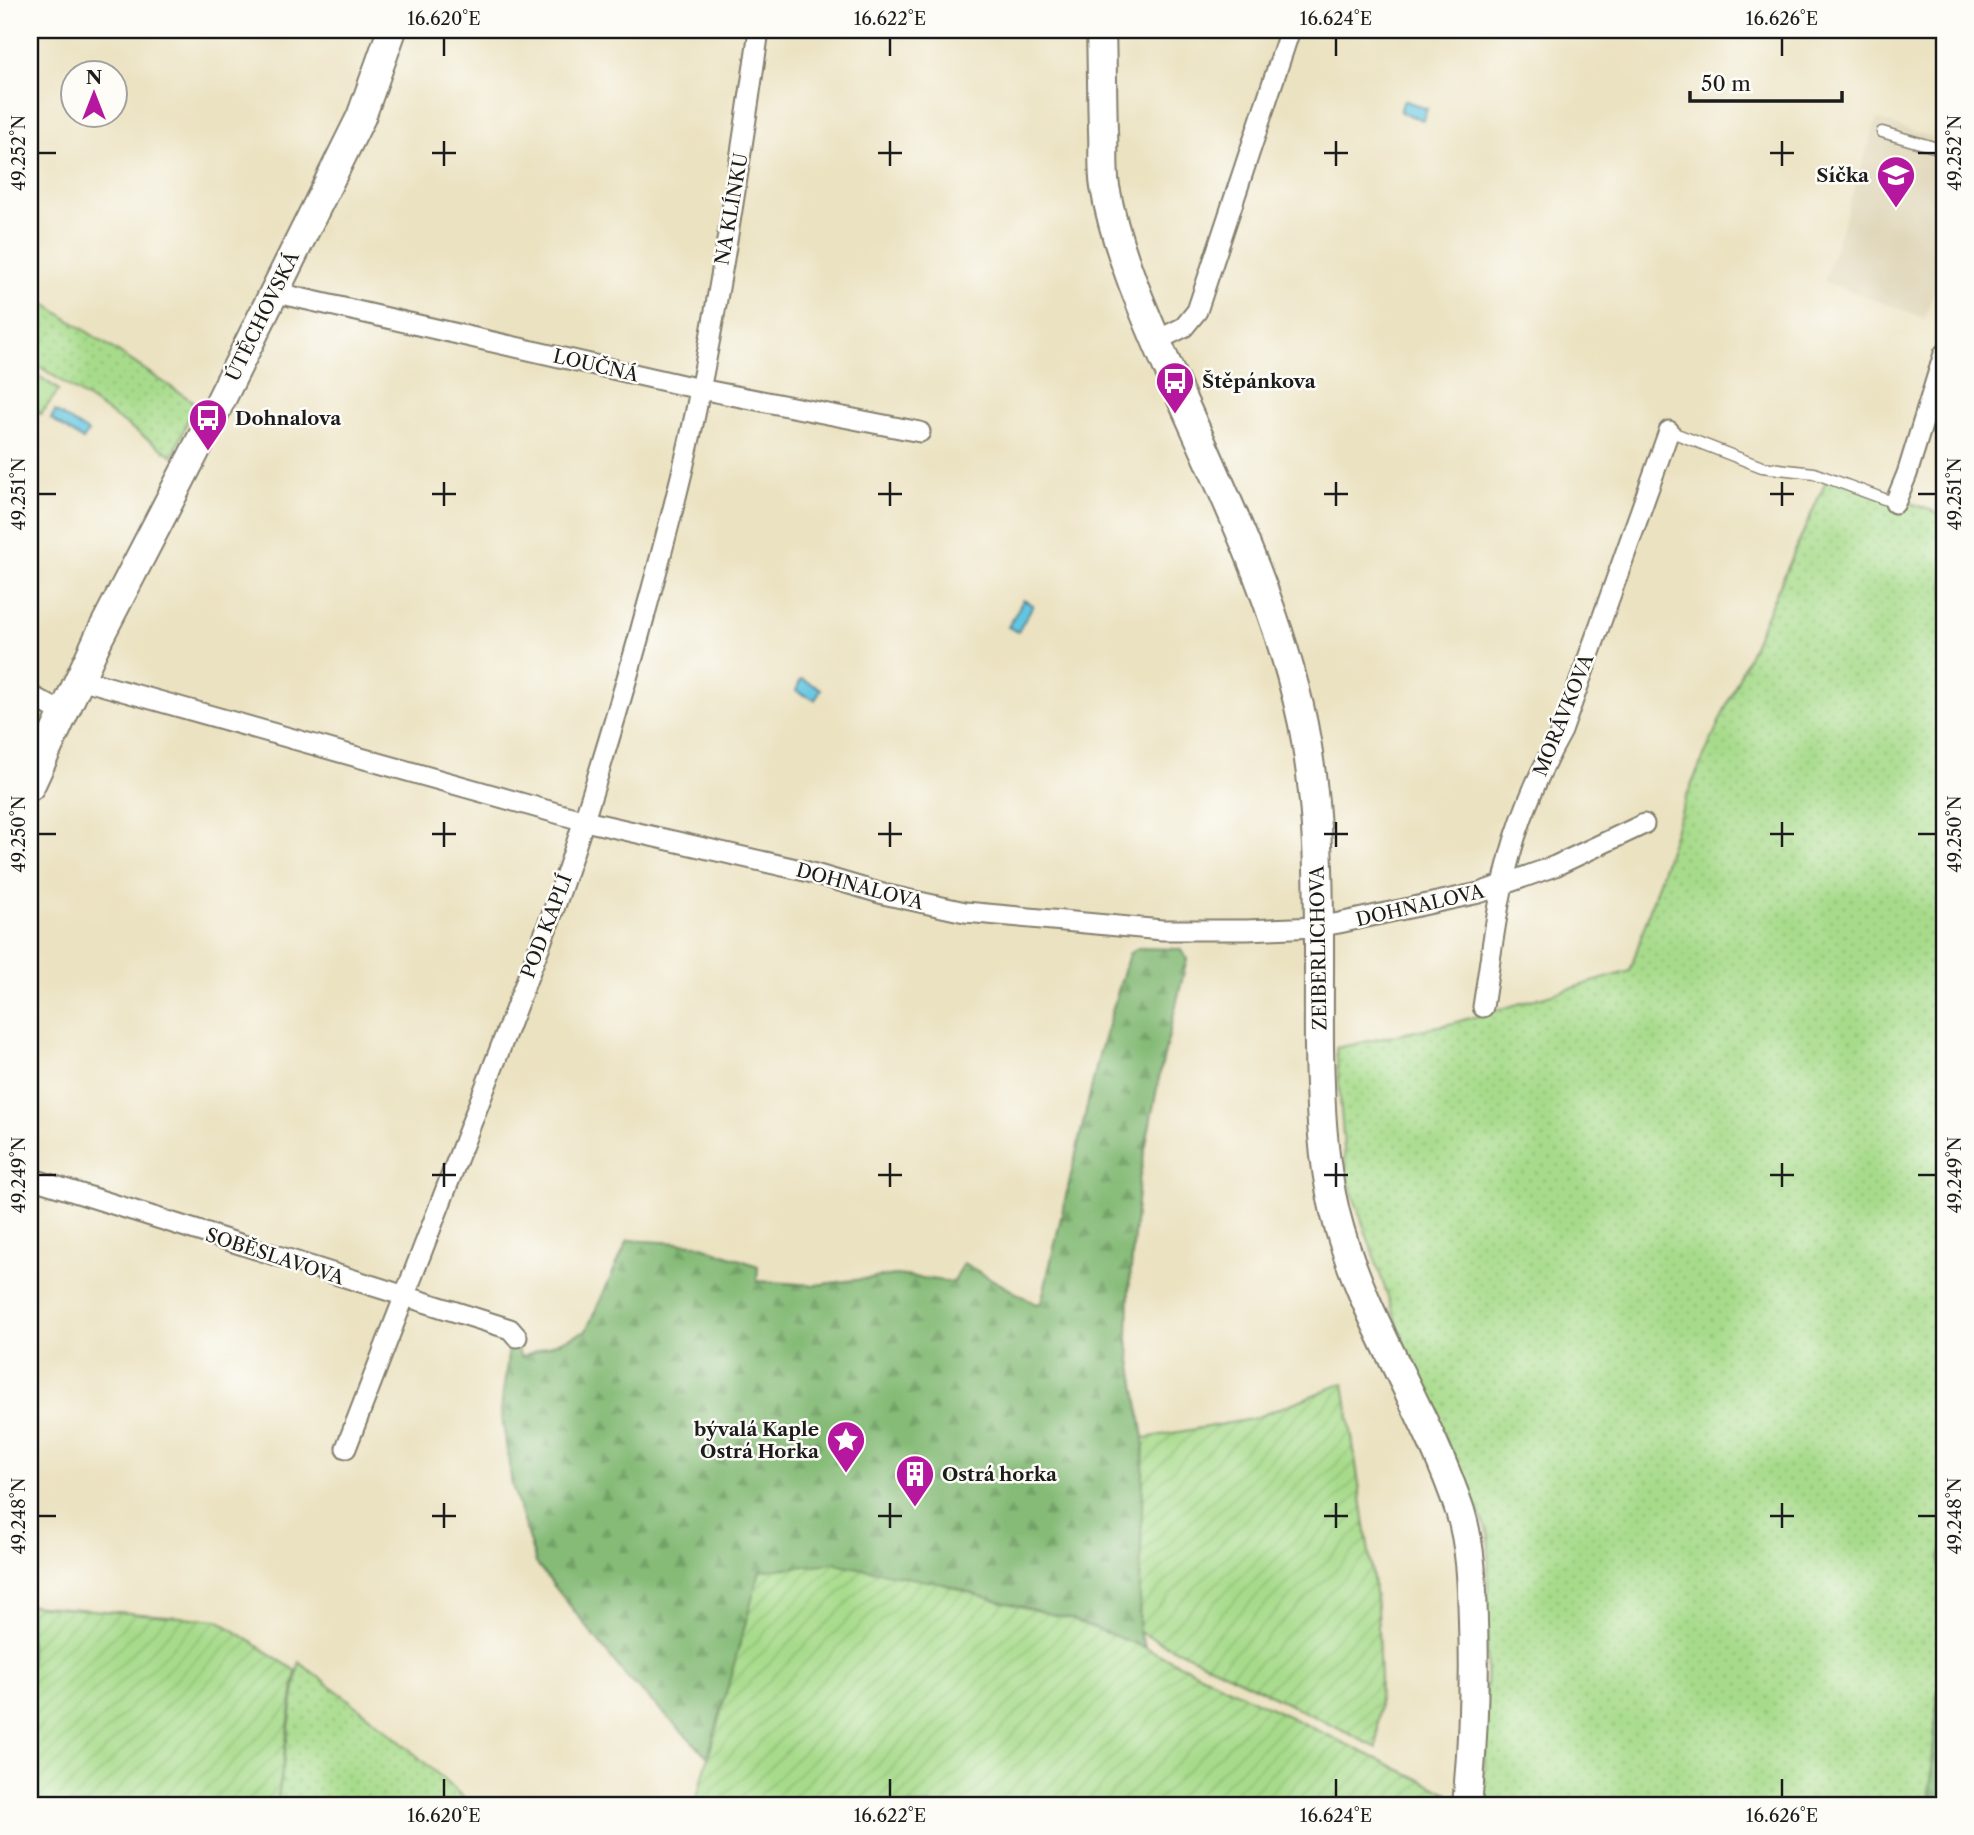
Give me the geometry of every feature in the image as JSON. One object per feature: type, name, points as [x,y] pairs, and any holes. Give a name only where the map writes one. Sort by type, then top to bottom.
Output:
[{"type":"street","name":"ÚTĚCHOVSKÁ","points":[[30,786],[99,637],[203,436],[361,117],[392,30]]},
{"type":"street","name":"NA KLÍNKU","points":[[701,389],[759,30]]},
{"type":"street","name":"ZEIBERLICHOVA","points":[[1101,30],[1105,185],[1125,259],[1156,341],[1252,559],[1282,644],[1307,746],[1314,804],[1324,1145],[1335,1214],[1354,1274],[1406,1385],[1460,1511],[1467,1540],[1472,1583],[1475,1672],[1467,1805]]},
{"type":"street","points":[[1156,341],[1184,327],[1197,311],[1290,30]]},
{"type":"street","name":"LOUČNÁ","points":[[273,292],[701,389],[920,432]]},
{"type":"street","points":[[1895,503],[1907,474],[1944,354]]},
{"type":"street","name":"POD KAPLÍ","points":[[346,1448],[554,909],[585,821],[655,577],[701,389]]},
{"type":"street","name":"MORÁVKOVA","points":[[1483,1007],[1503,885],[1520,825],[1539,774],[1562,731],[1669,431]]},
{"type":"street","name":"DOHNALOVA","points":[[80,680],[585,821],[805,871],[883,894],[965,912],[1162,930],[1317,927],[1454,900],[1503,885],[1555,866],[1644,824]]},
{"type":"street","points":[[30,695],[65,713]]},
{"type":"street","name":"SOBĚSLAVOVA","points":[[30,1178],[510,1329],[517,1337]]},
{"type":"lane","points":[[1882,131],[1944,150]]},
{"type":"lane","points":[[1669,431],[1762,467],[1814,473],[1895,503]]},
{"type":"shaded area","name":"Síčka","points":[[1877,119],[1933,138],[1927,155],[1944,160],[1944,258],[1925,318],[1824,282]]},
{"type":"green space","points":[[30,294],[195,403],[173,456],[30,360]]},
{"type":"green space","points":[[30,370],[59,390],[41,414],[30,406]]},
{"type":"green space","points":[[1829,474],[1944,515],[1944,1547],[1940,1557],[1944,1687],[1938,1691],[1929,1805],[1484,1805],[1489,1535],[1411,1365],[1346,1174],[1336,1048],[1453,1023],[1630,971],[1686,797]]},
{"type":"green space","points":[[1138,948],[1180,949],[1187,959],[1160,1073],[1139,1180],[1129,1291],[1128,1342],[1144,1438],[1139,1632],[1146,1648],[1070,1619],[943,1584],[761,1571],[708,1757],[625,1675],[536,1563],[512,1485],[501,1410],[509,1347],[517,1348],[521,1357],[586,1331],[628,1240],[696,1244],[758,1266],[757,1281],[814,1285],[896,1275],[954,1282],[963,1263],[1036,1304],[1041,1303],[1099,1055],[1129,954]]},
{"type":"green space","points":[[1344,1383],[1377,1606],[1380,1679],[1377,1748],[1139,1632],[1144,1438],[1252,1419]]},
{"type":"green space","points":[[833,1563],[943,1584],[1070,1619],[1146,1648],[1448,1793],[1448,1805],[695,1805],[760,1571]]},
{"type":"green space","points":[[30,1605],[218,1620],[296,1671],[277,1805],[30,1805]]},
{"type":"green space","points":[[299,1662],[387,1730],[471,1805],[277,1805]]},
{"type":"green space","points":[[1944,1687],[1944,1805],[1929,1805],[1938,1691]]},
{"type":"water","points":[[1404,100],[1427,109],[1423,120],[1400,112]]},
{"type":"water","points":[[55,411],[88,432],[83,440],[51,419]]},
{"type":"water","points":[[1023,600],[1033,605],[1018,632],[1008,627]]},
{"type":"water","points":[[801,679],[821,689],[815,700],[796,691]]},
{"type":"place","name":"Síčka","points":[[1896,209]]},
{"type":"place","name":"Štěpánkova","points":[[1175,415]]},
{"type":"place","name":"Dohnalova","points":[[208,452]]},
{"type":"place","name":"bývalá Kaple Ostrá Horka","points":[[846,1474]]},
{"type":"place","name":"Ostrá horka","points":[[915,1508]]}]
